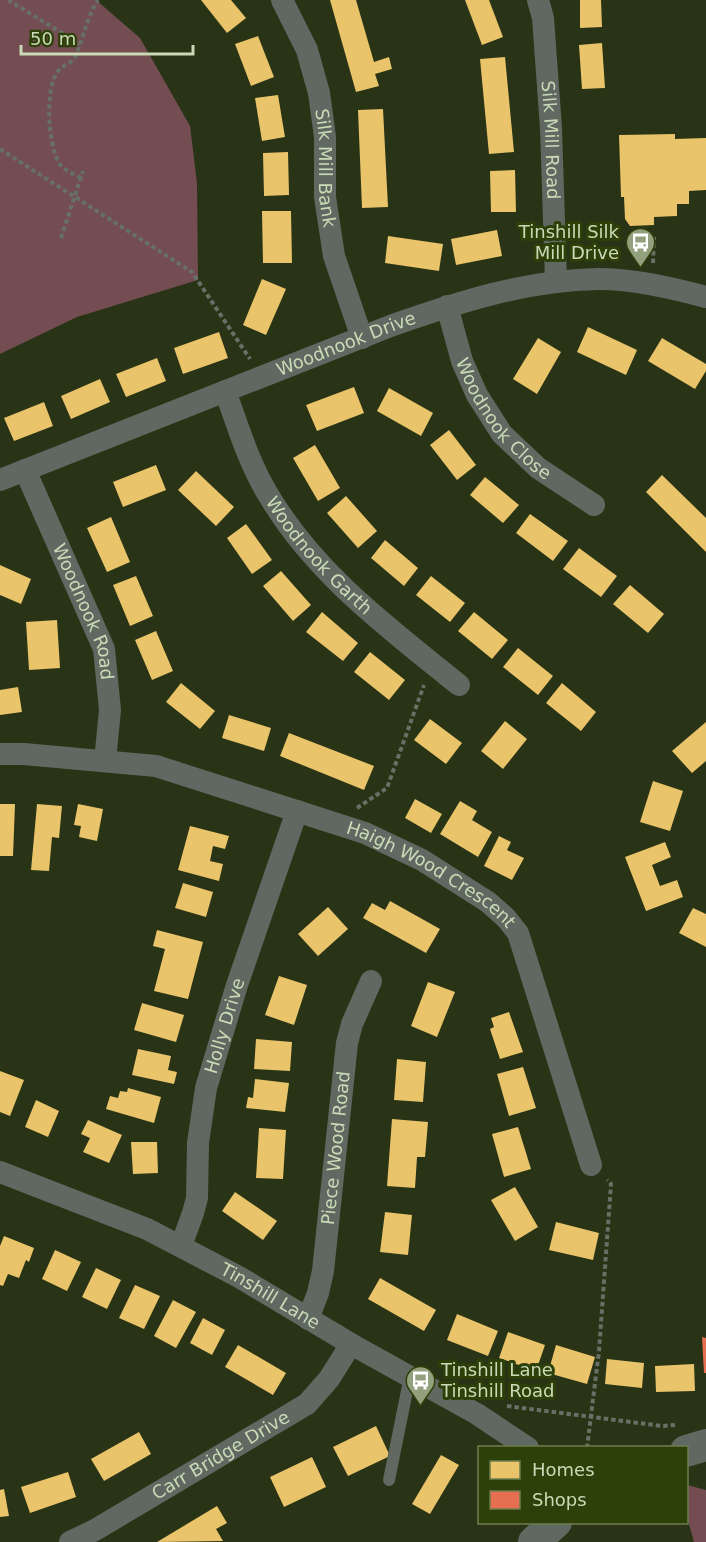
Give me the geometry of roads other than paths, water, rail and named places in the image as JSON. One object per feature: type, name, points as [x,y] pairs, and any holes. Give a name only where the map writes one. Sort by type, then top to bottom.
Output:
[{"type":"street","name":"Silk Mill Bank","points":[[282,0],[307,50],[319,93],[325,137],[324,197],[334,256],[362,338]]},
{"type":"street","name":"Silk Mill Road","points":[[538,0],[543,18],[551,128],[556,282]]},
{"type":"street","name":"Woodnook Drive","points":[[0,480],[261,376],[447,306],[510,290],[556,282],[599,279],[652,285],[706,297]]},
{"type":"street","name":"Woodnook Close","points":[[447,306],[462,362],[477,395],[502,434],[538,468],[594,505]]},
{"type":"street","name":"Woodnook Garth","points":[[225,391],[247,451],[268,495],[297,539],[360,605],[459,685]]},
{"type":"street","name":"Woodnook Road","points":[[25,470],[104,648],[110,710],[105,761]]},
{"type":"street","name":"Haigh Wood Crescent","points":[[0,754],[24,754],[156,766],[365,833],[422,860],[488,902],[506,918],[518,933],[591,1165]]},
{"type":"street","name":"Holly Drive","points":[[181,1246],[194,1214],[197,1198],[198,1143],[206,1088],[237,985],[297,811]]},
{"type":"street","name":"Piece Wood Road","points":[[308,1319],[323,1271],[347,1043],[352,1024],[371,981]]},
{"type":"street","name":"Tinshill Lane","points":[[0,1172],[147,1228],[239,1277],[351,1344],[477,1414],[525,1446]]},
{"type":"street","name":"Carr Bridge Drive","points":[[70,1542],[116,1518],[307,1404],[325,1385],[351,1344]]},
{"type":"street","points":[[534,1542],[554,1524]]},
{"type":"lane","points":[[389,1480],[410,1376]]},
{"type":"place","name":"Tinshill Silk Mill Drive","points":[[640,268]]},
{"type":"place","name":"Tinshill Lane Tinshill Road","points":[[420,1406]]}]
